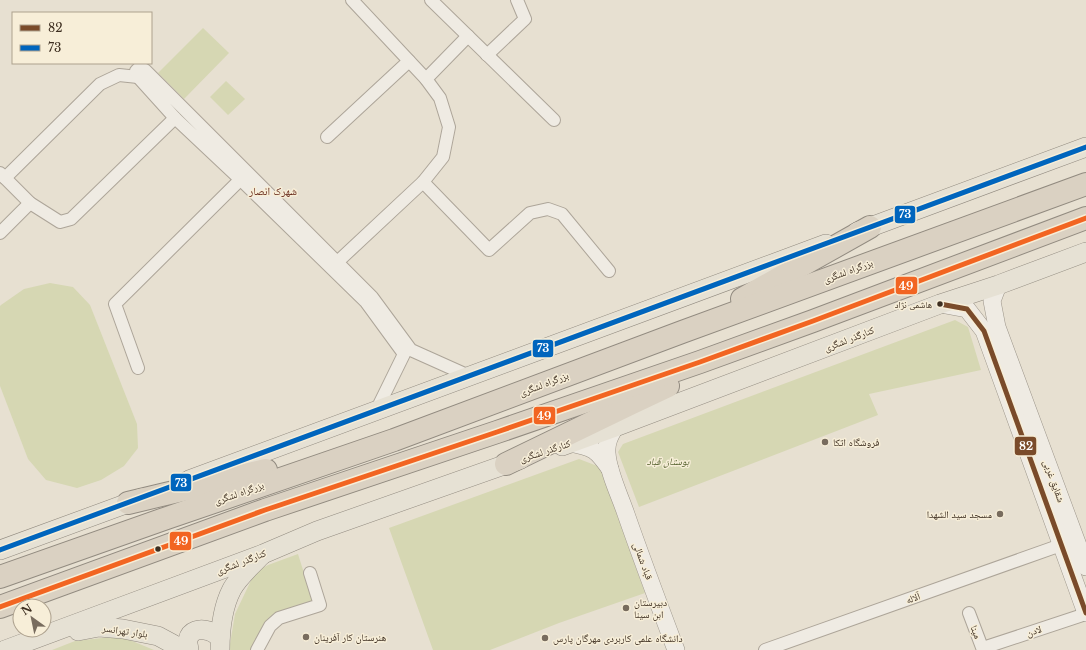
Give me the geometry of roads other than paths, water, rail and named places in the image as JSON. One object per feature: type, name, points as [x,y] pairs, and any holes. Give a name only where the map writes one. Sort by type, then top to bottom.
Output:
[{"type":"highway","name":"بزرگراه لشگری","points":[[0,577],[394,440],[682,332],[1086,184]]},
{"type":"highway","points":[[0,607],[265,510],[700,362],[1086,218]]},
{"type":"highway","points":[[682,332],[870,227]]},
{"type":"highway","points":[[506,464],[632,403],[813,321]]},
{"type":"highway","points":[[128,503],[250,474],[301,460],[394,440]]},
{"type":"main road","points":[[0,550],[1080,149],[1086,135]]},
{"type":"main road","name":"کنارگذر لشگری","points":[[52,632],[263,554],[318,531],[615,427],[940,304],[998,285],[1086,252]]},
{"type":"main road","points":[[220,644],[226,605],[232,588],[263,554]]},
{"type":"main road","name":"بلوار تهرانسر","points":[[52,635],[99,627],[123,629],[158,636],[184,650]]},
{"type":"main road","points":[[189,650],[188,641],[191,635],[200,629],[210,631],[220,644]]},
{"type":"main road","name":"کنارگذر لشگری","points":[[4,650],[36,638]]},
{"type":"street","points":[[335,265],[423,182],[443,157],[449,127],[440,98],[426,79],[352,0]]},
{"type":"street","points":[[431,0],[554,120]]},
{"type":"street","points":[[487,55],[525,19],[517,0]]},
{"type":"street","points":[[426,79],[468,36]]},
{"type":"street","points":[[328,137],[409,61]]},
{"type":"street","points":[[244,176],[175,118],[138,77],[136,71],[141,68],[145,70],[244,176],[335,265],[372,296],[411,350],[469,376]]},
{"type":"street","points":[[138,77],[119,75],[100,84],[2,176],[30,203],[60,222],[71,219],[175,118]]},
{"type":"street","points":[[138,368],[115,304],[244,176]]},
{"type":"street","points":[[423,182],[489,250],[530,213],[548,209],[562,214],[609,271]]},
{"type":"street","points":[[0,233],[30,203]]},
{"type":"street","points":[[335,265],[366,302],[404,354],[376,411]]},
{"type":"street","points":[[991,329],[992,300],[998,285]]},
{"type":"street","points":[[940,304],[967,309],[991,329]]},
{"type":"street","name":"شقایق غربی","points":[[991,329],[1050,490],[1086,568]]},
{"type":"street","points":[[611,471],[607,454],[607,443],[615,427]]},
{"type":"street","points":[[570,443],[586,446],[600,454],[611,471]]},
{"type":"street","name":"قباد شمالی","points":[[611,471],[676,650]]},
{"type":"street","name":"شقایق غربی","points":[[1050,490],[1061,545],[1086,613]]},
{"type":"street","name":"آلاله","points":[[765,650],[1061,545]]},
{"type":"street","points":[[257,650],[270,626],[279,618],[320,605],[310,573]]},
{"type":"street","name":"مینا","points":[[970,613],[983,649]]},
{"type":"street","name":"لادن","points":[[983,649],[1086,613]]},
{"type":"place","name":"هاشمی نژاد","points":[[940,304]]},
{"type":"place","name":"فروشگاه اتکا","points":[[825,442]]},
{"type":"place","name":"مسجد سید الشهدا","points":[[1000,514]]},
{"type":"place","name":"دبیرستان ابن سینا","points":[[626,608]]},
{"type":"place","name":"هنرستان کار آفرینان","points":[[306,637]]},
{"type":"place","name":"دانشگاه علمی کاربردی مهرگان پارس","points":[[545,638]]},
{"type":"district","name":"شهرک انصار","points":[[273,191]]},
{"type":"park label","name":"بوستان قباد","points":[[668,461]]}]
